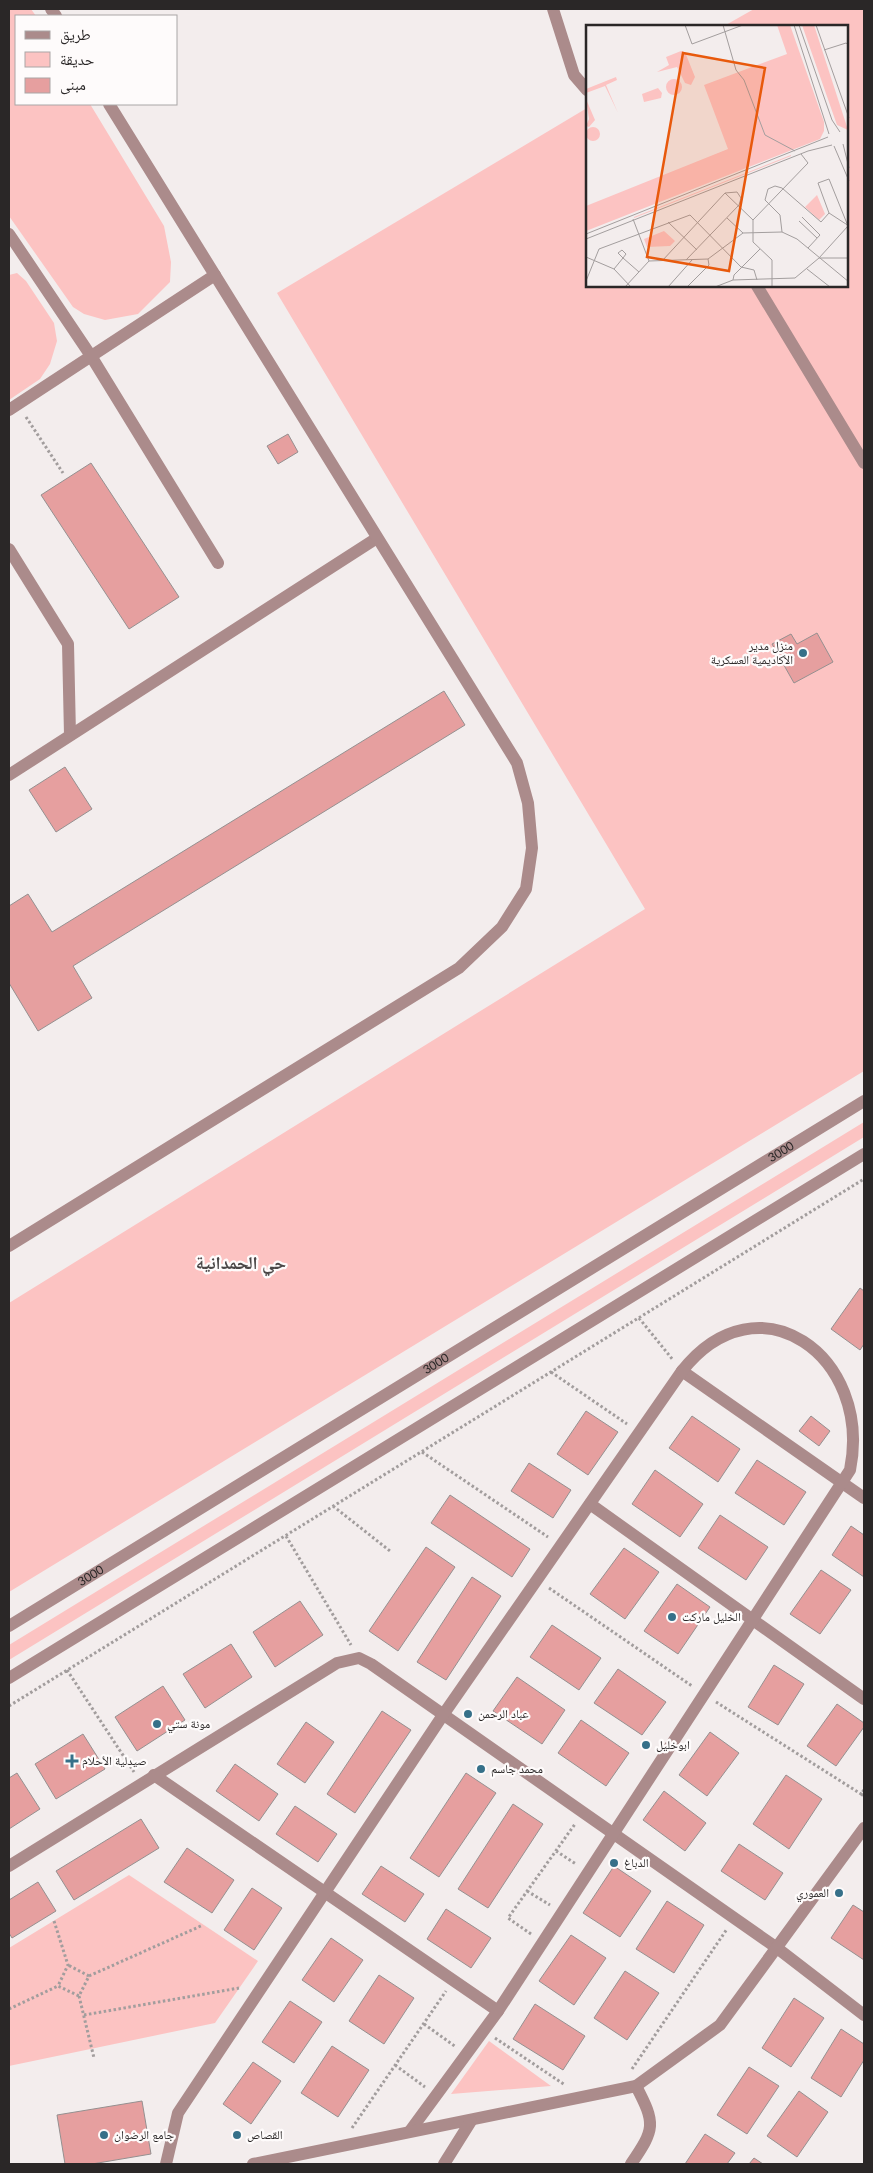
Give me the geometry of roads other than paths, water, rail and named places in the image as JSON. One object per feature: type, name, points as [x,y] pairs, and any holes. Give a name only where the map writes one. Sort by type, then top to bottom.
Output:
[{"type":"street","points":[[553,9],[574,75],[586,89]]},
{"type":"street","points":[[9,1246],[459,968],[502,927],[526,889],[532,848],[528,804],[517,763],[111,105]]},
{"type":"street","points":[[9,234],[91,356],[218,563]]},
{"type":"street","points":[[13,407],[215,275]]},
{"type":"street","points":[[758,288],[864,463]]},
{"type":"street","points":[[9,775],[377,538]]},
{"type":"street","points":[[9,549],[68,644],[70,735]]},
{"type":"street","name":"3000","points":[[9,1626],[864,1102]]},
{"type":"street","points":[[9,1678],[864,1154]]},
{"type":"street","points":[[166,2164],[178,2113],[443,1715],[682,1371],[692,1358],[710,1344],[731,1333],[746,1329],[777,1328],[800,1335],[820,1346],[842,1367],[850,1380],[860,1410],[860,1441],[850,1470],[498,2011],[410,2132]]},
{"type":"street","points":[[682,1371],[864,1498]]},
{"type":"street","points":[[590,1504],[864,1699]]},
{"type":"street","points":[[9,1866],[336,1662],[359,1658],[371,1664],[776,1948],[864,2015]]},
{"type":"street","points":[[154,1775],[498,2011]]},
{"type":"street","points":[[253,2164],[636,2086],[720,2025],[864,1828]]},
{"type":"street","points":[[631,2164],[647,2140],[651,2125],[647,2108],[636,2086]]},
{"type":"street","points":[[444,2164],[471,2121]]},
{"type":"place","name":"منزل مدير الأكاديمية العسكرية","points":[[803,653]]},
{"type":"place","name":"الخليل ماركت","points":[[672,1617]]},
{"type":"place","name":"عباد الرحمن","points":[[468,1714]]},
{"type":"place","name":"مونة ستي","points":[[157,1724]]},
{"type":"place","name":"ابوخليل","points":[[646,1745]]},
{"type":"place","name":"صيدلية الأحلام","points":[[72,1761]]},
{"type":"place","name":"محمد جاسم","points":[[481,1769]]},
{"type":"place","name":"الدباغ","points":[[614,1863]]},
{"type":"place","name":"العموري","points":[[839,1893]]},
{"type":"place","name":"جامع الرضوان","points":[[104,2135]]},
{"type":"place","name":"القصاص","points":[[237,2135]]},
{"type":"district","name":"حي الحمدانية","points":[[241,1263]]}]
